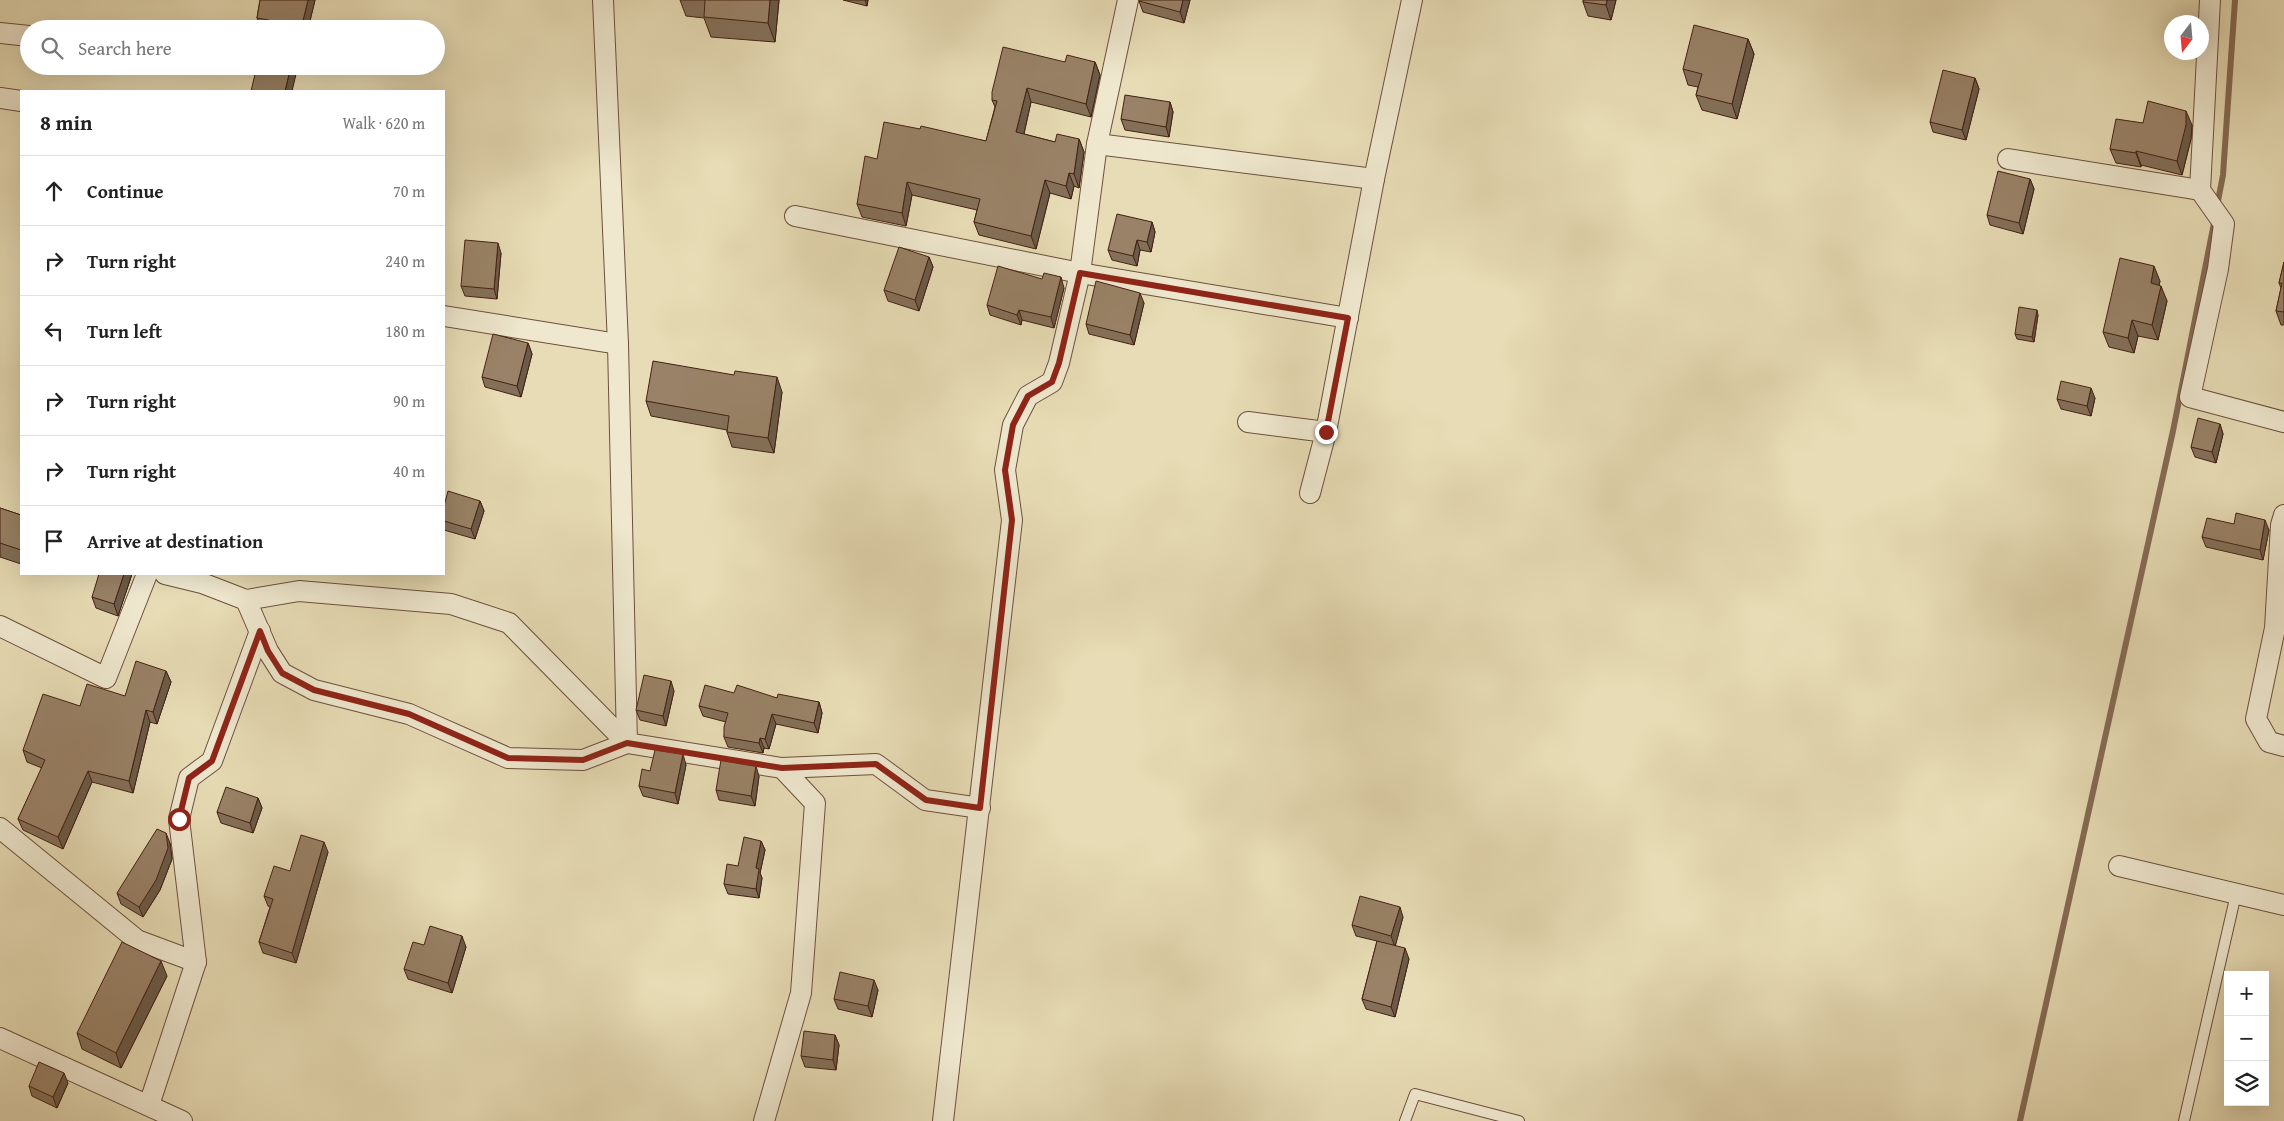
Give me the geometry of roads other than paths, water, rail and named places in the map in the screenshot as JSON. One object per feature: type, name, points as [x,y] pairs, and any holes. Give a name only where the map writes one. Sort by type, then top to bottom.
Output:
[{"type":"street","points":[[603,0],[618,344],[627,743]]},
{"type":"street","points":[[943,1121],[1012,520],[1005,470],[1013,425],[1028,396],[1052,382],[1059,363],[1080,273],[1097,144],[1128,0]]},
{"type":"street","points":[[1310,493],[1326,432],[1374,179],[1412,0]]},
{"type":"street","points":[[2210,0],[2204,197],[2223,222],[2218,269],[2190,397],[2284,422]]},
{"type":"street","points":[[0,33],[20,35]]},
{"type":"street","points":[[0,98],[20,101]]},
{"type":"street","points":[[1097,144],[1374,179]]},
{"type":"street","points":[[2008,159],[2204,197]]},
{"type":"street","points":[[795,216],[1080,273],[1348,318]]},
{"type":"street","points":[[445,316],[618,344]]},
{"type":"street","points":[[1248,422],[1326,432]]},
{"type":"street","points":[[2284,515],[2281,525],[2275,628],[2256,720],[2270,742],[2284,746]]},
{"type":"street","points":[[0,626],[106,678],[147,575]]},
{"type":"street","points":[[169,575],[202,583],[246,600],[299,591],[442,603],[451,604],[509,623],[627,743]]},
{"type":"street","points":[[246,600],[268,651],[282,673],[314,690],[409,714],[508,758],[583,760],[627,743],[782,768],[876,764],[926,800],[980,808]]},
{"type":"street","points":[[148,1105],[196,962],[179,819],[189,778],[212,761],[260,631]]},
{"type":"street","points":[[764,1121],[801,993],[815,803],[782,768]]},
{"type":"street","points":[[0,828],[137,940],[196,962]]},
{"type":"street","points":[[2119,866],[2284,905]]},
{"type":"street","points":[[0,1038],[182,1121]]},
{"type":"lane","points":[[2184,1121],[2236,894]]},
{"type":"lane","points":[[1405,1121],[1415,1094],[1518,1121]]},
{"type":"waterway","points":[[2217,206],[2223,175],[2235,0]]},
{"type":"waterway","points":[[2020,1121],[2173,431],[2215,218]]}]
